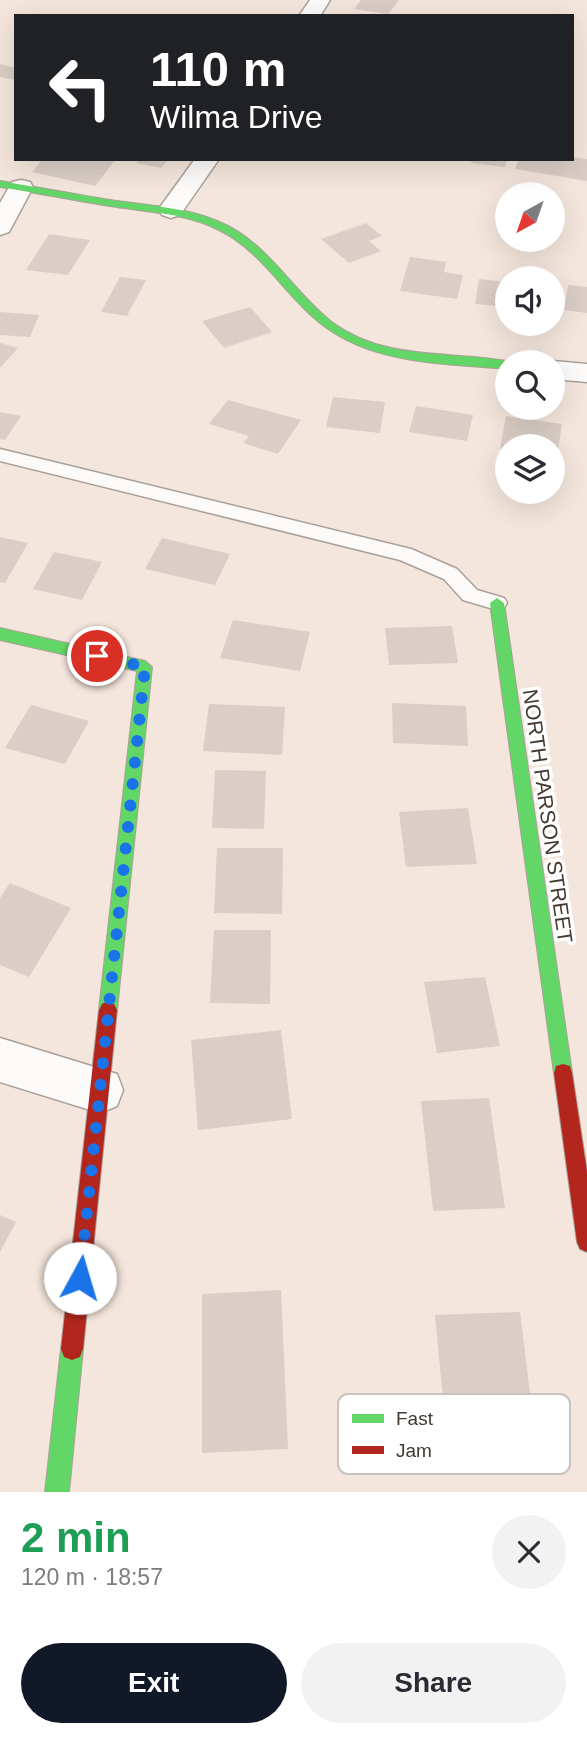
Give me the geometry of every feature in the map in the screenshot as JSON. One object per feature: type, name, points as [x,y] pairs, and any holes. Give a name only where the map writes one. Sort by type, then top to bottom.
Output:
[{"type":"street","points":[[171,210],[206,161]]},
{"type":"street","points":[[0,227],[10,185],[171,210],[210,221],[242,238],[276,267],[328,325],[345,336],[366,344],[414,355],[495,364]]},
{"type":"street","points":[[565,371],[587,373]]},
{"type":"street","name":"NORTH PARSON STREET","points":[[497,603],[587,1242]]},
{"type":"street","points":[[0,634],[145,667],[57,1492]]},
{"type":"street","points":[[0,1060],[100,1090]]},
{"type":"lane","points":[[0,455],[404,554],[439,568],[465,583],[471,595],[497,603]]},
{"type":"building","points":[[361,0],[399,0],[388,14],[354,9]]},
{"type":"building","points":[[0,64],[14,68],[14,80],[0,77]]},
{"type":"building","points":[[574,157],[587,159],[587,181],[515,169],[518,161],[574,161]]},
{"type":"building","points":[[41,161],[114,161],[95,186],[32,172]]},
{"type":"building","points":[[138,161],[167,161],[161,168],[136,163]]},
{"type":"building","points":[[472,161],[506,161],[505,167]]},
{"type":"building","points":[[366,223],[382,236],[369,241],[381,251],[349,263],[321,239]]},
{"type":"building","points":[[49,234],[90,240],[68,275],[26,270]]},
{"type":"building","points":[[410,257],[446,262],[444,272],[463,275],[457,299],[400,291]]},
{"type":"building","points":[[120,277],[146,280],[127,316],[101,312]]},
{"type":"building","points":[[479,279],[495,281],[495,306],[475,304]]},
{"type":"building","points":[[568,285],[587,287],[587,313],[565,310]]},
{"type":"building","points":[[250,307],[272,332],[224,348],[202,321]]},
{"type":"building","points":[[0,312],[39,315],[30,337],[0,335]]},
{"type":"building","points":[[0,343],[18,348],[0,368]]},
{"type":"building","points":[[333,397],[385,402],[380,433],[326,427]]},
{"type":"building","points":[[228,400],[301,420],[278,454],[243,443],[249,436],[209,424]]},
{"type":"building","points":[[416,406],[473,415],[467,441],[409,432]]},
{"type":"building","points":[[0,412],[21,416],[5,440],[0,439]]},
{"type":"building","points":[[505,420],[562,424],[560,434],[503,434]]},
{"type":"building","points":[[0,537],[28,543],[5,583],[0,582]]},
{"type":"building","points":[[162,538],[230,554],[215,585],[145,569]]},
{"type":"building","points":[[54,552],[102,562],[82,600],[33,589]]},
{"type":"building","points":[[233,620],[310,632],[300,671],[220,658]]},
{"type":"building","points":[[452,626],[458,663],[389,665],[385,628]]},
{"type":"building","points":[[392,703],[466,706],[468,746],[393,743]]},
{"type":"building","points":[[209,704],[285,707],[282,755],[203,751]]},
{"type":"building","points":[[31,705],[89,721],[65,764],[5,748]]},
{"type":"building","points":[[215,770],[266,771],[264,829],[212,828]]},
{"type":"building","points":[[468,808],[477,864],[406,867],[399,812]]},
{"type":"building","points":[[217,848],[283,848],[282,914],[214,913]]},
{"type":"building","points":[[10,883],[71,908],[29,977],[0,965],[0,898]]},
{"type":"building","points":[[214,930],[271,930],[270,1004],[210,1003]]},
{"type":"building","points":[[485,977],[500,1046],[437,1053],[424,982]]},
{"type":"building","points":[[281,1030],[292,1119],[198,1130],[191,1040]]},
{"type":"building","points":[[489,1098],[505,1208],[433,1211],[421,1101]]},
{"type":"building","points":[[0,1215],[16,1222],[0,1252]]},
{"type":"building","points":[[281,1290],[288,1449],[202,1453],[202,1294]]},
{"type":"building","points":[[520,1312],[530,1394],[443,1394],[435,1315]]},
{"type":"traffic: fast","points":[[0,184],[168,211],[210,222],[240,237],[254,248],[315,313],[348,337],[391,353],[495,364]]},
{"type":"traffic: fast","points":[[497,603],[563,1073]]},
{"type":"traffic: fast","points":[[0,634],[145,667],[108,1010]]},
{"type":"traffic: fast","points":[[57,1492],[72,1349]]},
{"type":"traffic: jam","points":[[72,1349],[108,1010]]},
{"type":"traffic: jam","points":[[563,1073],[587,1242]]},
{"type":"route","points":[[80,1278],[145,667],[97,656]]}]
